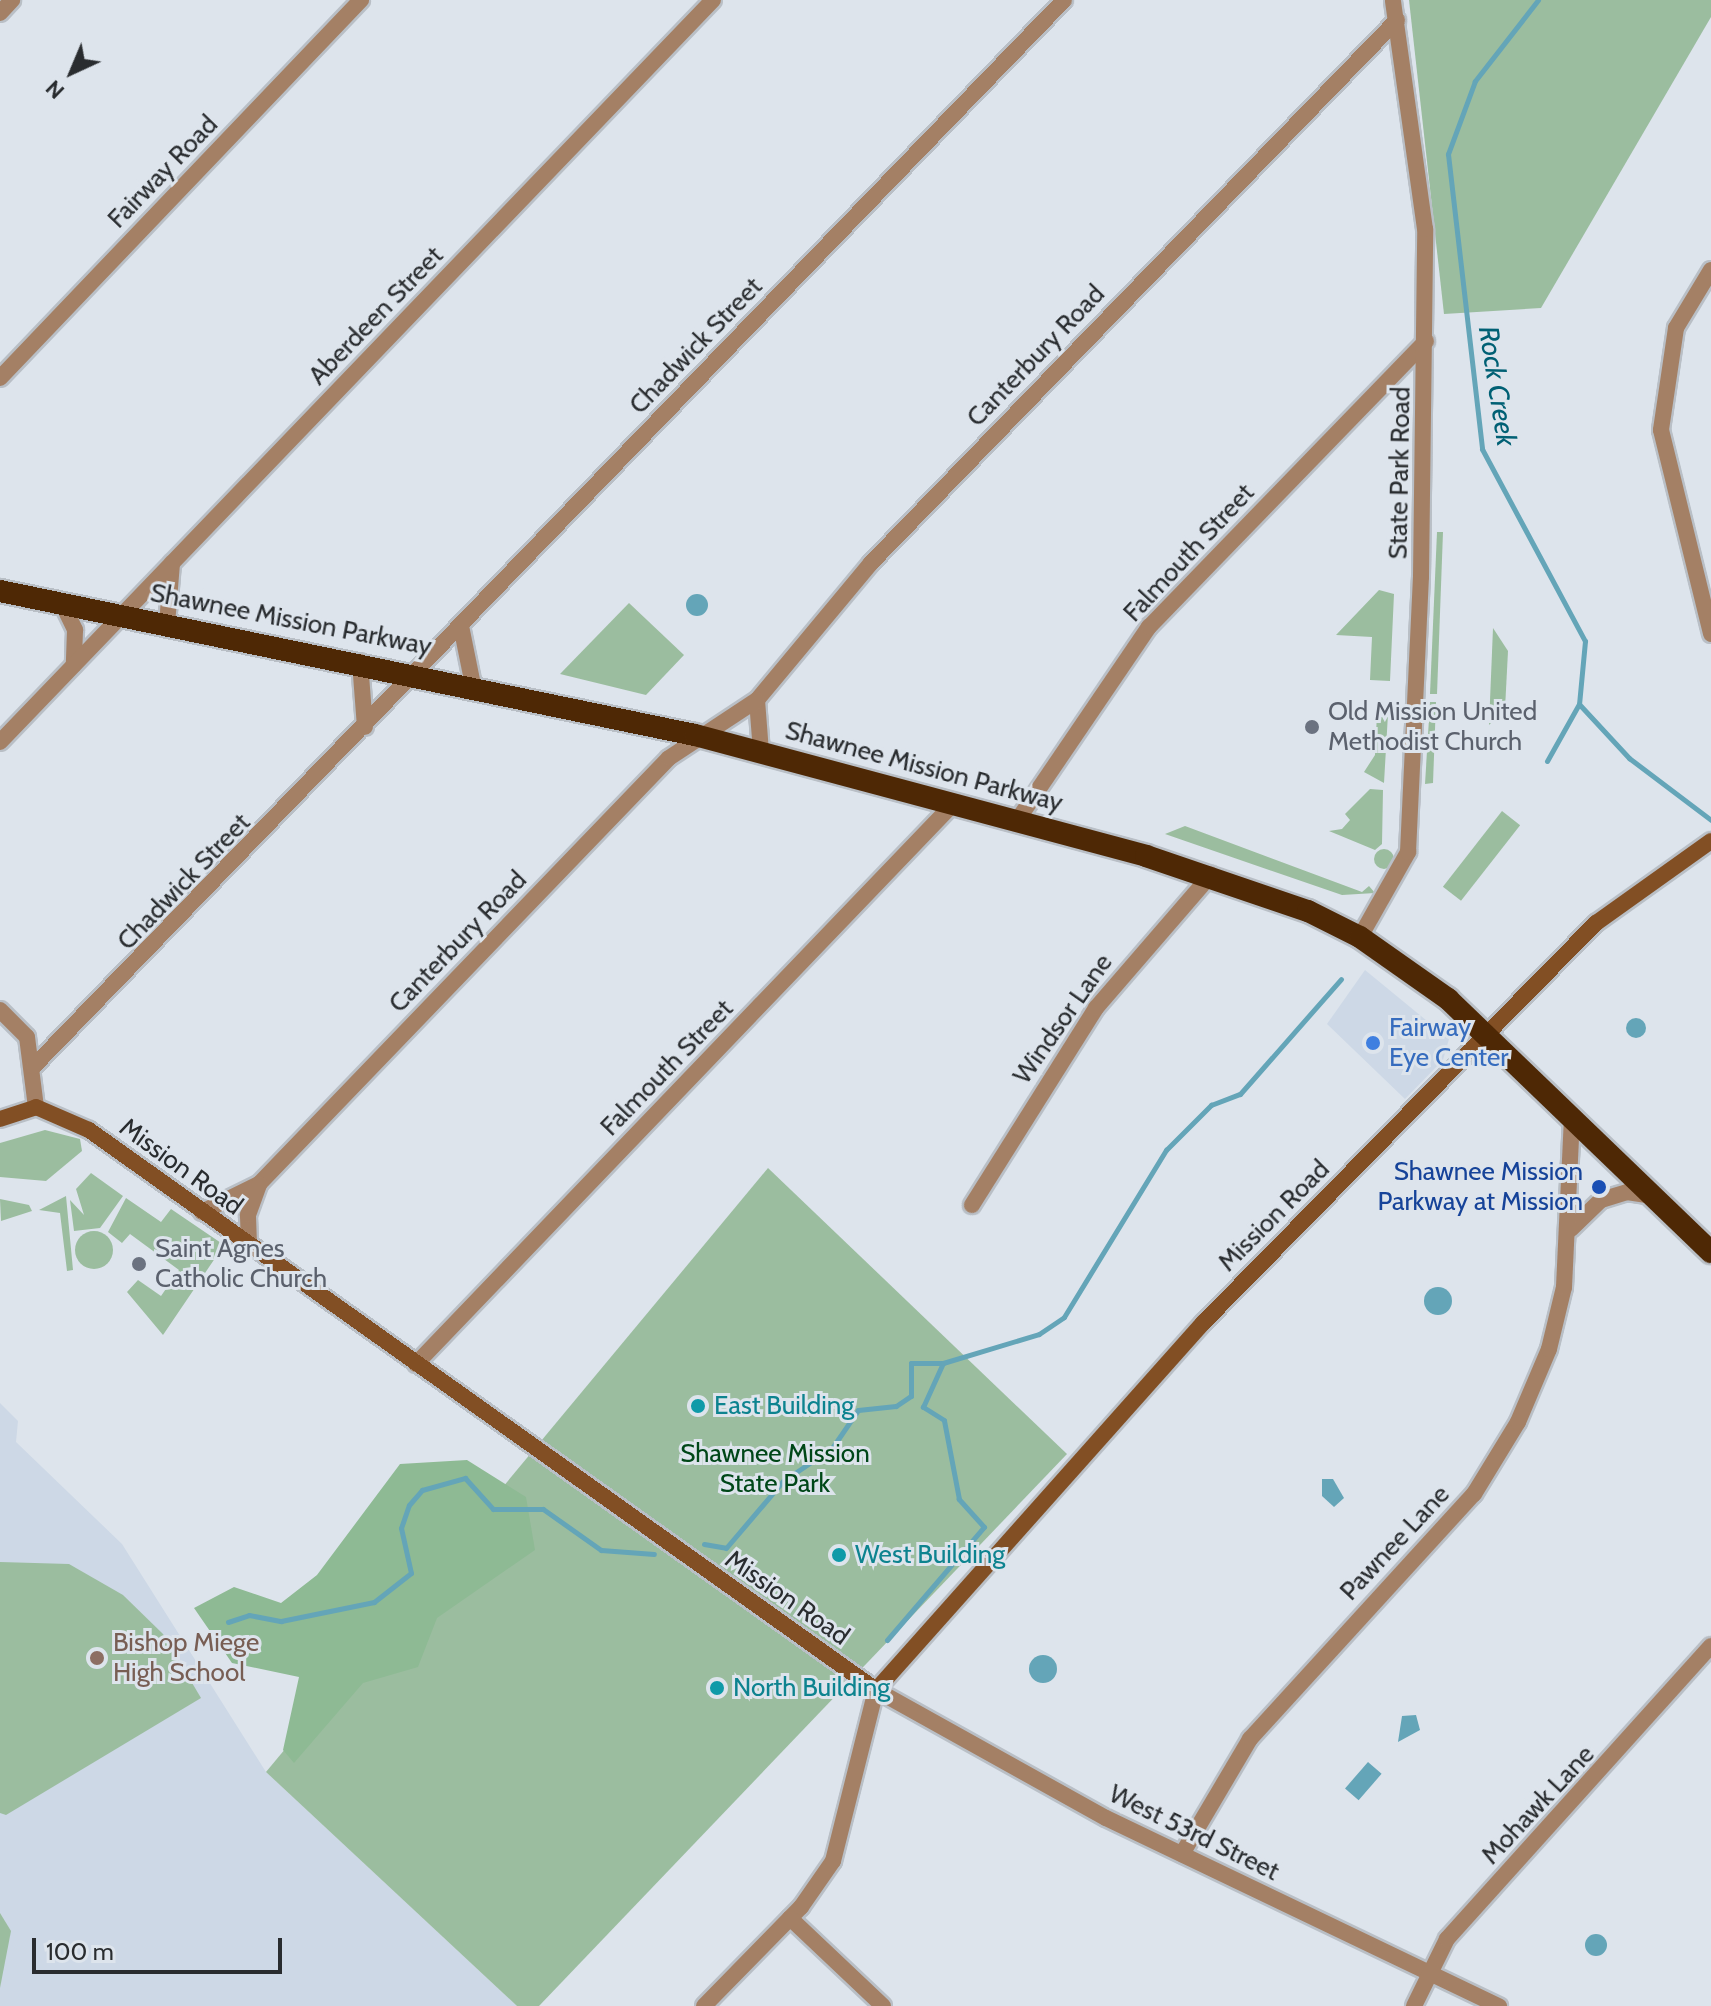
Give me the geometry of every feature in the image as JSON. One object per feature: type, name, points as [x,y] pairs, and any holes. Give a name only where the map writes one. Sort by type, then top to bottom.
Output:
[{"type":"highway","name":"Shawnee Mission Parkway","points":[[0,591],[416,673],[695,735],[1211,875],[1360,937],[1487,1035],[1711,1252]]},
{"type":"main road","name":"Mission Road","points":[[36,1107],[89,1130],[876,1690],[1203,1323],[1596,923],[1677,860],[1711,841]]},
{"type":"main road","points":[[0,1119],[36,1107]]},
{"type":"street","points":[[0,13],[12,0]]},
{"type":"street","name":"Fairway Road","points":[[0,378],[361,0]]},
{"type":"street","name":"Aberdeen Street","points":[[0,742],[713,0]]},
{"type":"street","name":"Chadwick Street","points":[[34,1066],[365,727],[1064,0]]},
{"type":"street","name":"State Park Road","points":[[1360,937],[1408,852],[1426,341],[1420,164],[1393,0]]},
{"type":"street","name":"Canterbury Road","points":[[202,1212],[259,1184],[695,735],[757,700],[930,499],[1397,20]]},
{"type":"street","points":[[1711,270],[1676,328],[1661,394],[1663,451],[1694,545],[1711,634]]},
{"type":"street","name":"Falmouth Street","points":[[1017,821],[1149,627],[1426,341]]},
{"type":"street","points":[[1694,545],[1711,562]]},
{"type":"street","points":[[167,624],[172,563]]},
{"type":"street","points":[[62,603],[75,630],[74,665]]},
{"type":"street","points":[[461,626],[473,685]]},
{"type":"street","points":[[360,662],[365,727]]},
{"type":"street","points":[[757,700],[761,752]]},
{"type":"street","name":"Falmouth Street","points":[[416,1364],[953,804]]},
{"type":"street","name":"Windsor Lane","points":[[972,1205],[1096,1008],[1211,875]]},
{"type":"street","points":[[0,1010],[27,1037],[34,1066],[36,1107]]},
{"type":"street","name":"Pawnee Lane","points":[[1182,1854],[1283,1697],[1474,1494],[1499,1455],[1549,1349],[1571,1229],[1572,1118]]},
{"type":"street","name":"Canterbury Road","points":[[249,1245],[248,1215],[259,1184]]},
{"type":"street","points":[[1571,1229],[1601,1200],[1627,1192],[1652,1196]]},
{"type":"street","name":"Mohawk Lane","points":[[1414,2006],[1447,1939],[1711,1646]]},
{"type":"street","points":[[704,2006],[790,1918],[842,1838],[876,1690]]},
{"type":"street","name":"West 53rd Street","points":[[876,1690],[935,1729],[1182,1854],[1499,2006]]},
{"type":"street","points":[[790,1918],[883,2006]]},
{"type":"shaded area","points":[[1365,970],[1449,1039],[1443,1060],[1405,1099],[1327,1024]]},
{"type":"shaded area","name":"Bishop Miege High School","points":[[0,1403],[18,1421],[16,1442],[122,1544],[266,1772],[517,2006],[0,2006]]},
{"type":"green space","points":[[1409,0],[1711,0],[1711,17],[1541,308],[1444,314]]},
{"type":"green space","points":[[1437,532],[1443,532],[1437,694],[1430,694]]},
{"type":"green space","points":[[1379,590],[1394,594],[1390,681],[1370,680],[1372,637],[1336,635]]},
{"type":"green space","points":[[629,603],[684,655],[646,695],[560,674]]},
{"type":"green space","points":[[1493,628],[1508,651],[1505,709],[1489,725]]},
{"type":"green space","points":[[1430,702],[1436,702],[1433,783],[1425,784]]},
{"type":"green space","points":[[1377,713],[1388,714],[1384,783],[1364,772],[1375,755]]},
{"type":"green space","points":[[1370,789],[1383,790],[1382,844],[1375,850],[1329,831],[1342,829],[1350,820],[1345,814]]},
{"type":"green space","points":[[1502,811],[1520,825],[1461,901],[1443,887]]},
{"type":"green space","points":[[1185,826],[1362,892],[1369,886],[1375,893],[1342,895],[1165,834]]},
{"type":"green space","points":[[1384,849],[1391,852],[1394,859],[1391,866],[1384,869],[1377,866],[1374,859],[1377,852]]},
{"type":"green space","points":[[45,1130],[80,1139],[82,1151],[46,1181],[0,1177],[0,1143]]},
{"type":"green space","name":"Shawnee Mission State Park","points":[[768,1168],[1067,1454],[539,2006],[517,2006],[266,1772]]},
{"type":"green space","points":[[91,1173],[123,1196],[100,1228],[74,1231],[70,1200],[84,1215],[76,1189]]},
{"type":"green space","points":[[66,1196],[73,1270],[67,1271],[60,1213],[39,1210]]},
{"type":"green space","points":[[126,1198],[161,1222],[171,1209],[224,1245],[163,1335],[127,1292],[138,1280],[161,1296],[179,1270],[130,1234],[122,1243],[108,1232]]},
{"type":"green space","points":[[0,1199],[29,1205],[32,1211],[1,1221]]},
{"type":"green space","points":[[94,1231],[107,1237],[113,1250],[107,1263],[94,1269],[81,1263],[75,1250],[81,1237]]},
{"type":"green space","points":[[467,1460],[526,1497],[535,1550],[437,1618],[418,1667],[363,1683],[294,1763],[283,1750],[299,1677],[232,1663],[194,1608],[234,1587],[281,1603],[317,1575],[400,1464]]},
{"type":"green space","points":[[0,1562],[69,1564],[123,1595],[163,1634],[201,1698],[6,1815],[0,1813]]},
{"type":"green space","points":[[0,1913],[11,1931],[0,1988]]},
{"type":"water","points":[[697,594],[705,597],[708,605],[705,613],[697,616],[689,613],[686,605],[689,597]]},
{"type":"water","points":[[1632,1018],[1640,1018],[1646,1028],[1640,1038],[1632,1038],[1626,1032],[1626,1024]]},
{"type":"water","points":[[1438,1287],[1448,1291],[1452,1301],[1448,1311],[1438,1315],[1428,1311],[1424,1301],[1428,1291]]},
{"type":"water","points":[[1322,1479],[1333,1479],[1344,1498],[1334,1507],[1322,1496]]},
{"type":"water","points":[[1043,1655],[1053,1659],[1057,1669],[1053,1679],[1043,1683],[1033,1679],[1029,1669],[1033,1659]]},
{"type":"water","points":[[1416,1715],[1420,1730],[1398,1742],[1402,1716]]},
{"type":"water","points":[[1368,1762],[1382,1774],[1359,1800],[1345,1788]]},
{"type":"water","points":[[1596,1934],[1607,1945],[1596,1956],[1585,1945]]},
{"type":"waterway","name":"Rock Creek","points":[[1538,0],[1475,81],[1448,154],[1482,449],[1585,641],[1579,704],[1629,758],[1711,820]]},
{"type":"waterway","points":[[1547,761],[1579,704]]},
{"type":"waterway","points":[[887,1640],[984,1527],[959,1499],[944,1420],[923,1407],[943,1363],[1039,1334],[1064,1317],[1166,1150],[1211,1105],[1240,1094],[1341,979]]},
{"type":"waterway","points":[[704,1544],[726,1548],[783,1481],[832,1448],[858,1410],[896,1406],[911,1396],[911,1363],[943,1363]]},
{"type":"waterway","points":[[228,1622],[249,1615],[281,1621],[374,1602],[411,1573],[401,1528],[409,1505],[422,1490],[465,1478],[493,1509],[543,1509],[601,1550],[654,1554]]},
{"type":"place","name":"Old Mission United Methodist Church","points":[[1312,727]]},
{"type":"place","name":"Fairway Eye Center","points":[[1373,1043]]},
{"type":"place","name":"Shawnee Mission Parkway at Mission","points":[[1599,1187]]},
{"type":"place","name":"Saint Agnes Catholic Church","points":[[139,1264]]},
{"type":"place","name":"East Building","points":[[698,1406]]},
{"type":"place","name":"West Building","points":[[839,1555]]},
{"type":"place","name":"Bishop Miege High School","points":[[97,1658]]},
{"type":"place","name":"North Building","points":[[717,1688]]}]
